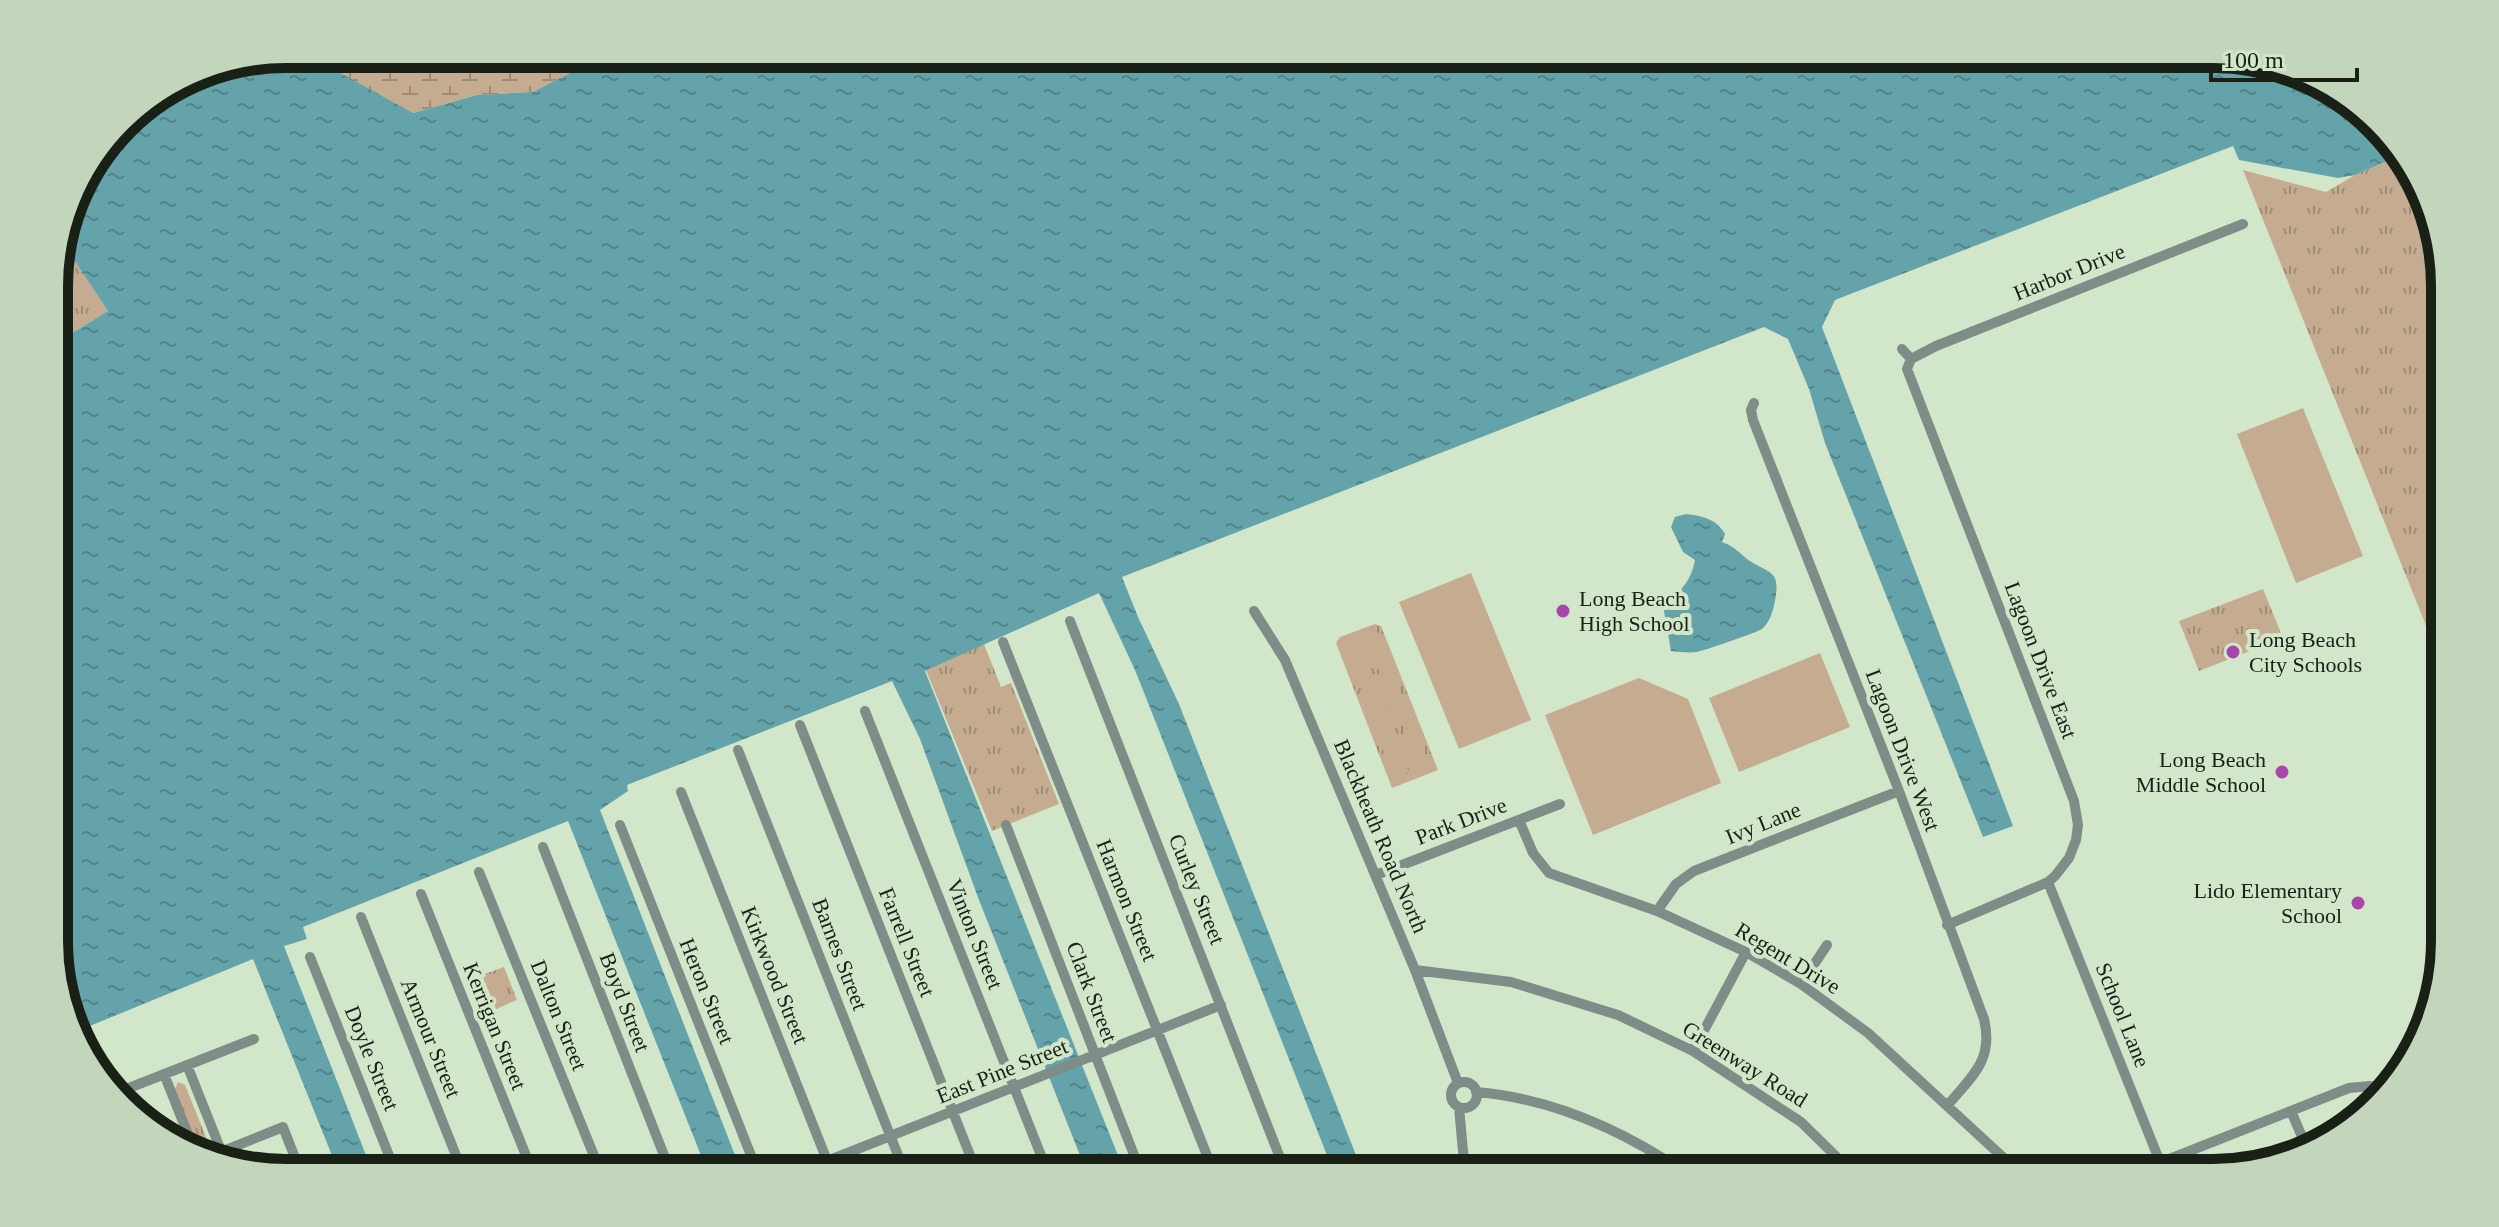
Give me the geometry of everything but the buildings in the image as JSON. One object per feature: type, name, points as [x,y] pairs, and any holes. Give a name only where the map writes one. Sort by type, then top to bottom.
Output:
[{"type":"street","name":"Harbor Drive","points":[[1911,359],[1936,346],[2243,224]]},
{"type":"street","points":[[1902,349],[1911,359]]},
{"type":"street","name":"Lagoon Drive East","points":[[1911,359],[1907,369],[2077,813],[2073,849],[2061,869],[2048,882],[1947,925]]},
{"type":"street","name":"Lagoon Drive West","points":[[1754,403],[1751,410],[1753,420],[1899,791],[1984,1019],[1987,1041],[1980,1067],[1947,1106]]},
{"type":"street","name":"Blackheath Road North","points":[[1254,611],[1285,660],[1415,970],[1458,1083]]},
{"type":"street","name":"Curley Street","points":[[1070,621],[1281,1159]]},
{"type":"street","name":"Harmon Street","points":[[1003,642],[1208,1159]]},
{"type":"street","name":"Vinton Street","points":[[865,711],[1043,1159]]},
{"type":"street","name":"Farrell Street","points":[[800,725],[971,1159]]},
{"type":"street","name":"Barnes Street","points":[[738,750],[899,1159]]},
{"type":"street","name":"Ivy Lane","points":[[1657,911],[1676,884],[1694,871],[1899,791]]},
{"type":"street","name":"Kirkwood Street","points":[[681,792],[826,1159]]},
{"type":"street","name":"Park Drive","points":[[1376,875],[1560,804]]},
{"type":"street","name":"Regent Drive","points":[[1519,820],[1533,853],[1549,873],[1657,911],[1746,952],[1801,984],[1868,1033],[2003,1159]]},
{"type":"street","name":"Heron Street","points":[[620,825],[752,1159]]},
{"type":"street","name":"Clark Street","points":[[1006,825],[1091,1057],[1135,1159]]},
{"type":"street","name":"Boyd Street","points":[[543,847],[666,1159]]},
{"type":"street","name":"Dalton Street","points":[[479,872],[595,1159]]},
{"type":"street","name":"School Lane","points":[[2048,882],[2159,1159]]},
{"type":"street","name":"Kerrigan Street","points":[[421,894],[527,1159]]},
{"type":"street","name":"Armour Street","points":[[361,917],[457,1159]]},
{"type":"street","points":[[1801,984],[1827,945]]},
{"type":"street","points":[[1693,1051],[1746,952]]},
{"type":"street","name":"Doyle Street","points":[[310,957],[390,1159]]},
{"type":"street","name":"Greenway Road","points":[[1415,970],[1511,982],[1618,1015],[1693,1051],[1801,1122],[1839,1159]]},
{"type":"street","name":"East Pine Street","points":[[832,1159],[1221,1005]]},
{"type":"street","points":[[126,1089],[254,1039]]},
{"type":"street","points":[[187,1065],[216,1147]]},
{"type":"street","points":[[164,1074],[188,1135]]},
{"type":"street","points":[[1464,1159],[1459,1107],[1452,1101],[1451,1093],[1458,1083],[1469,1083],[1476,1092],[1517,1098],[1557,1109],[1623,1136],[1662,1159]]},
{"type":"street","points":[[2168,1159],[2349,1088],[2374,1087]]},
{"type":"street","points":[[1459,1107],[1470,1106],[1476,1092]]},
{"type":"street","points":[[2291,1111],[2303,1139]]},
{"type":"street","points":[[229,1151],[283,1127],[296,1159]]},
{"type":"green space","points":[[296,68],[580,68],[533,92],[477,95],[413,113],[339,72]]},
{"type":"green space","points":[[2390,160],[2414,203],[2424,230],[2429,258],[2431,641],[2243,170],[2326,192]]},
{"type":"green space","points":[[70,255],[108,311],[68,336]]},
{"type":"green space","points":[[2303,408],[2363,556],[2296,583],[2237,434]]},
{"type":"green space","points":[[1471,573],[1531,720],[1459,749],[1399,602]]},
{"type":"green space","points":[[2263,589],[2283,638],[2199,671],[2179,621]]},
{"type":"green space","points":[[1375,624],[1381,626],[1438,770],[1392,788],[1336,643],[1340,637]]},
{"type":"green space","points":[[1373,628],[1375,633],[1378,632],[1390,664],[1387,666],[1389,671],[1381,674],[1379,669],[1375,670],[1363,638],[1366,637],[1364,632]]},
{"type":"green space","points":[[1352,636],[1354,641],[1358,640],[1370,672],[1367,674],[1369,679],[1361,682],[1359,677],[1355,678],[1343,646],[1346,645],[1344,639]]},
{"type":"green space","points":[[984,644],[1001,687],[1011,683],[1059,804],[992,831],[926,670]]},
{"type":"green space","points":[[1820,653],[1850,727],[1739,772],[1709,698]]},
{"type":"green space","points":[[1392,678],[1394,683],[1397,682],[1409,714],[1406,716],[1408,721],[1400,724],[1398,719],[1395,720],[1382,688],[1385,686],[1383,681]]},
{"type":"green space","points":[[1639,678],[1688,699],[1721,783],[1593,835],[1545,715]]},
{"type":"green space","points":[[1372,686],[1374,691],[1377,690],[1390,722],[1387,723],[1389,729],[1380,732],[1378,727],[1375,728],[1362,696],[1365,694],[1363,689]]},
{"type":"green space","points":[[1411,727],[1429,764],[1426,765],[1427,771],[1419,774],[1417,769],[1414,770],[1401,737],[1404,736],[1403,731]]},
{"type":"green space","points":[[1391,735],[1409,772],[1406,773],[1408,778],[1400,781],[1398,776],[1394,777],[1381,745],[1385,744],[1383,738]]},
{"type":"green space","points":[[504,967],[517,1000],[496,1009],[482,975]]},
{"type":"green space","points":[[178,1082],[185,1085],[208,1142],[194,1138],[175,1089]]},
{"type":"water","points":[[272,68],[339,72],[413,113],[477,95],[533,92],[580,68],[2213,68],[2255,72],[2322,97],[2367,132],[2390,160],[2355,175],[2338,178],[2239,160],[2233,146],[1835,300],[1822,327],[2013,826],[1983,837],[1825,443],[1809,389],[1788,339],[1764,327],[1122,577],[1179,704],[1358,1159],[1328,1159],[1135,670],[1099,593],[925,671],[1119,1159],[1081,1159],[979,900],[920,739],[892,681],[627,785],[628,791],[600,810],[737,1159],[702,1159],[568,821],[303,927],[307,939],[284,946],[368,1159],[333,1159],[253,959],[87,1027],[75,997],[68,941],[68,336],[108,311],[70,255],[72,244],[91,190],[122,142],[165,105],[216,80]]},
{"type":"water","points":[[1686,514],[1703,517],[1718,525],[1725,534],[1722,542],[1770,572],[1776,580],[1772,612],[1762,629],[1694,652],[1671,651],[1664,611],[1666,601],[1689,579],[1695,560],[1683,552],[1671,527],[1675,517]]},
{"type":"place","name":"Long Beach High School","points":[[1563,611]]},
{"type":"place","name":"Long Beach City Schools","points":[[2233,652]]},
{"type":"place","name":"Long Beach Middle School","points":[[2282,772]]},
{"type":"place","name":"Lido Elementary School","points":[[2358,903]]}]
